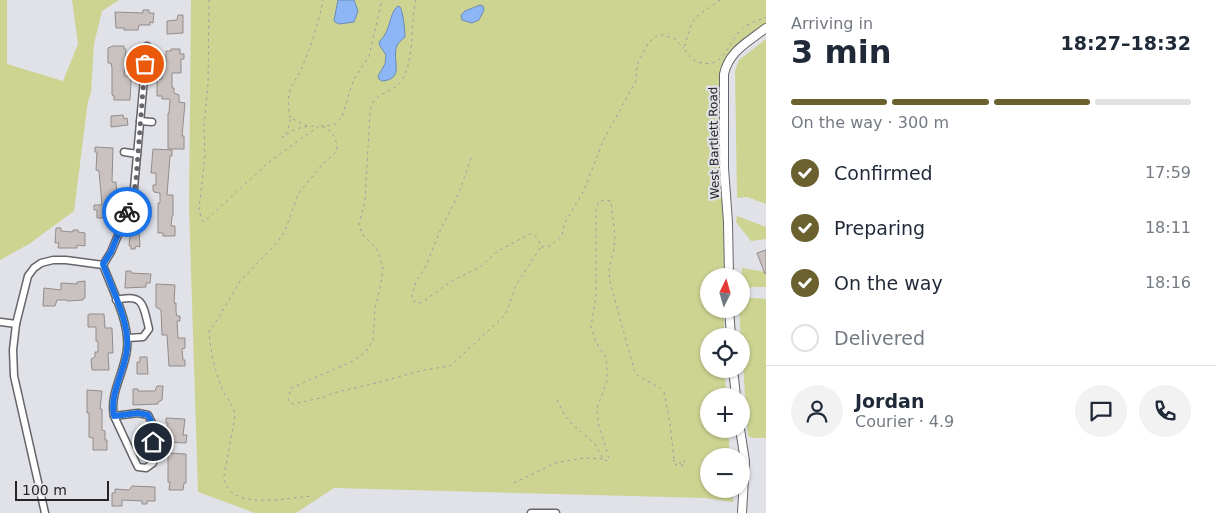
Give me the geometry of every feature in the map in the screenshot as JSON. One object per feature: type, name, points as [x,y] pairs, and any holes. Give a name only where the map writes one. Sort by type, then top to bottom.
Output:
[{"type":"street","name":"West Bartlett Road","points":[[729,268],[724,168],[724,74],[726,64],[737,50],[766,28]]},
{"type":"street","points":[[103,264],[111,252],[133,199],[147,46]]},
{"type":"street","points":[[140,121],[152,122]]},
{"type":"street","points":[[124,152],[137,154]]},
{"type":"street","points":[[133,199],[141,204]]},
{"type":"street","points":[[45,513],[14,376],[13,350],[16,324],[28,276],[41,263],[53,260],[66,260],[103,264]]},
{"type":"street","points":[[103,264],[125,323],[128,338],[126,360],[115,395],[114,416],[136,463],[142,468],[148,467],[153,463],[153,425],[150,417],[138,413],[114,416]]},
{"type":"street","points":[[116,300],[131,297],[143,305],[149,328],[148,332],[143,337],[128,338]]},
{"type":"street","points":[[1,322],[16,324]]},
{"type":"street","points":[[741,438],[745,461],[742,513]]},
{"type":"street","points":[[531,513],[556,513]]},
{"type":"path","points":[[209,0],[208,84],[204,127],[205,156],[200,209],[202,221],[205,221],[269,162],[318,126]]},
{"type":"path","points":[[323,0],[306,58],[288,93],[287,102],[290,119],[286,132],[282,137],[285,137],[288,132],[307,126],[334,125],[342,117],[354,81],[369,56],[382,0]]},
{"type":"path","points":[[416,0],[409,57],[403,77],[393,89],[378,96],[370,111],[365,202],[359,223],[362,234],[377,249],[383,268],[375,309],[373,340],[366,352],[353,361],[291,388],[288,400],[293,404],[325,397],[333,392],[424,370],[450,366],[503,317],[516,285],[541,247],[539,240],[530,234],[498,251],[480,267],[450,282],[424,302],[420,303],[412,300],[416,282],[425,268],[440,231],[459,193],[471,158]]},
{"type":"path","points":[[684,48],[689,30],[696,17],[720,0]]},
{"type":"path","points":[[541,247],[550,246],[562,236],[564,224],[583,192],[604,138],[636,81],[637,65],[649,42],[658,36],[664,35],[675,39],[690,57],[696,61],[712,63],[719,60],[744,27],[766,17]]},
{"type":"path","points":[[290,119],[307,126]]},
{"type":"path","points":[[312,496],[285,500],[253,501],[244,499],[228,490],[224,483],[224,476],[235,417],[234,409],[220,383],[209,330],[214,326],[241,280],[275,245],[285,231],[298,194],[321,166],[337,151],[334,134],[329,129],[318,126]]},
{"type":"path","points":[[514,483],[555,463],[584,458],[607,461],[609,459],[598,422],[597,408],[606,381],[607,364],[591,327],[596,295],[596,219],[599,202],[604,200],[611,201],[615,235],[609,270],[616,306],[635,373],[660,388],[666,397],[674,460],[676,465],[685,464],[683,460],[681,463],[677,463],[674,460]]},
{"type":"path","points":[[557,400],[564,414],[583,435],[595,444],[603,459]]},
{"type":"green space","points":[[0,0],[7,0],[7,64],[63,81],[78,44],[72,0],[119,0],[102,11],[94,44],[91,93],[88,101],[74,211],[29,244],[0,260]]},
{"type":"green space","points":[[191,0],[766,0],[766,23],[731,50],[722,75],[724,268],[700,268],[700,318],[724,318],[724,328],[700,328],[700,378],[725,378],[726,388],[700,388],[700,438],[729,438],[729,448],[700,448],[700,498],[334,488],[296,513],[255,513],[198,492],[189,207]]},
{"type":"green space","points":[[766,39],[766,204],[747,197],[737,198],[735,71],[739,60]]},
{"type":"green space","points":[[737,216],[766,227],[766,239],[751,241],[736,222]]},
{"type":"green space","points":[[750,269],[766,272],[766,287],[750,288]]},
{"type":"green space","points":[[750,298],[766,299],[766,438],[750,437],[750,388],[745,388],[744,378],[750,378],[750,328],[740,328],[740,318],[750,318]]},
{"type":"green space","points":[[705,498],[733,498],[733,502]]},
{"type":"water","points":[[338,0],[354,0],[358,11],[354,22],[339,24],[335,22]]},
{"type":"water","points":[[480,5],[483,6],[484,10],[479,20],[472,23],[462,20],[461,15],[465,11]]},
{"type":"water","points":[[398,6],[402,13],[405,37],[397,46],[396,72],[394,77],[382,81],[378,76],[385,64],[386,55],[379,42],[386,32],[393,13]]},
{"type":"building","points":[[143,10],[149,10],[149,13],[154,13],[153,23],[150,22],[150,25],[139,25],[138,30],[116,28],[115,12],[143,13]]},
{"type":"building","points":[[178,15],[183,15],[183,33],[167,34],[167,21],[177,20]]},
{"type":"building","points":[[124,46],[124,49],[126,49],[124,76],[130,76],[130,100],[114,100],[112,95],[112,68],[111,63],[108,63],[108,48]]},
{"type":"building","points":[[171,49],[180,49],[180,54],[184,54],[184,59],[181,59],[181,73],[172,73],[172,88],[174,88],[174,93],[179,95],[179,102],[185,103],[182,136],[184,136],[184,149],[168,149],[170,99],[162,99],[162,96],[157,96],[157,79],[162,79],[164,62],[166,62],[166,51],[171,51]]},
{"type":"building","points":[[123,115],[124,119],[127,118],[128,125],[111,127],[111,116]]},
{"type":"building","points":[[95,147],[113,148],[112,182],[116,182],[117,198],[112,198],[110,218],[97,218],[97,210],[94,210],[94,205],[102,205],[99,171],[96,170],[97,152],[95,152]]},
{"type":"building","points":[[153,149],[172,150],[167,195],[173,195],[171,226],[175,226],[175,236],[163,236],[163,233],[158,233],[160,193],[153,190],[153,185],[156,185],[156,173],[151,173]]},
{"type":"building","points":[[56,228],[61,228],[61,231],[73,232],[73,230],[78,230],[78,232],[85,233],[85,246],[77,245],[77,248],[58,248],[59,243],[55,243]]},
{"type":"building","points":[[133,230],[139,230],[140,247],[136,246],[135,249],[131,249],[131,246],[129,246],[130,234],[133,234]]},
{"type":"building","points":[[766,250],[766,273],[765,274],[757,253]]},
{"type":"building","points":[[126,271],[151,274],[150,283],[146,283],[146,287],[125,288]]},
{"type":"building","points":[[85,281],[85,298],[83,300],[57,300],[55,306],[43,306],[44,288],[61,290],[61,283],[77,284],[77,282]]},
{"type":"building","points":[[156,284],[175,285],[174,303],[176,303],[177,316],[180,316],[180,321],[177,321],[178,338],[185,338],[185,348],[182,349],[185,366],[169,366],[167,335],[162,335],[161,310],[156,307]]},
{"type":"building","points":[[104,314],[105,328],[112,328],[113,353],[108,353],[109,370],[92,370],[91,359],[95,357],[95,352],[98,352],[98,341],[96,341],[96,327],[88,327],[88,315]]},
{"type":"building","points":[[140,357],[147,357],[148,374],[137,374],[137,362],[140,362]]},
{"type":"building","points":[[157,386],[163,386],[162,400],[158,404],[133,405],[133,389],[138,389],[138,391],[155,391]]},
{"type":"building","points":[[87,390],[102,391],[100,409],[102,409],[102,430],[105,431],[107,450],[93,450],[93,438],[89,437]]},
{"type":"building","points":[[166,418],[185,419],[183,435],[187,435],[186,443],[166,442],[168,423],[166,423]]},
{"type":"building","points":[[168,453],[186,454],[186,483],[184,483],[183,490],[169,490]]},
{"type":"building","points":[[132,486],[155,487],[155,501],[147,501],[147,504],[142,504],[142,501],[122,500],[122,506],[112,506],[112,493],[115,493],[115,489],[129,490]]},
{"type":"way so far","points":[[127,212],[133,199],[136,180],[145,64]]},
{"type":"route","points":[[127,212],[111,252],[103,264],[125,323],[128,338],[126,360],[115,395],[113,410],[114,416],[138,413],[148,415],[153,425],[153,442]]}]
